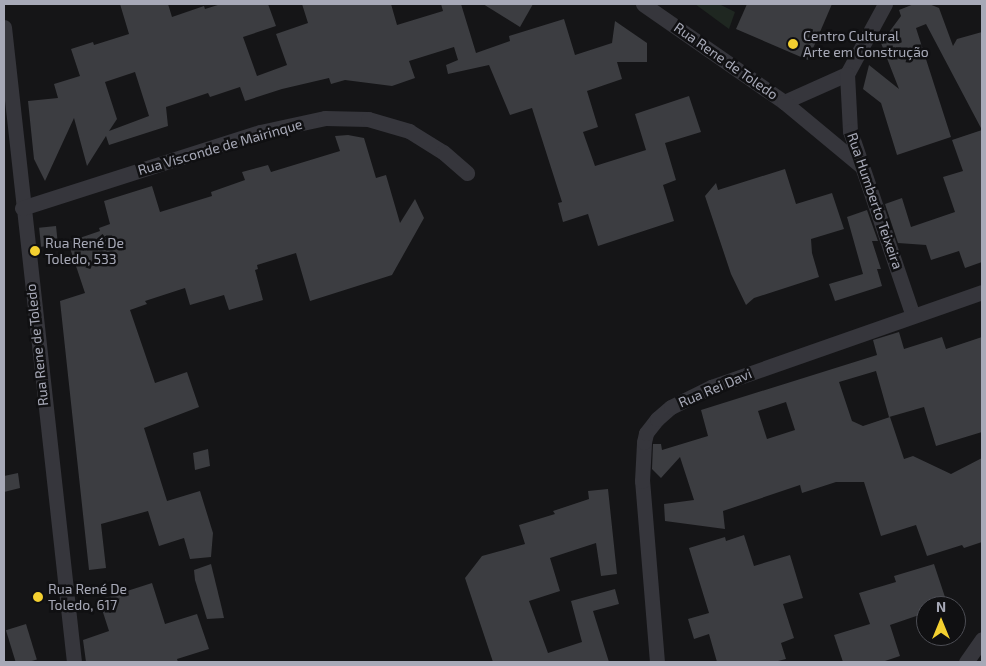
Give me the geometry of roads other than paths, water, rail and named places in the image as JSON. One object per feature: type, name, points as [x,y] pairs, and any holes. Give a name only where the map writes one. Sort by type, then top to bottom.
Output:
[{"type":"street","name":"Rua Rene de Toledo","points":[[643,4],[784,102],[860,165]]},
{"type":"street","points":[[847,74],[885,4]]},
{"type":"street","name":"Rua Rene de Toledo","points":[[4,27],[22,208],[74,662]]},
{"type":"street","name":"Rua Rene de Toledo","points":[[784,102],[847,74]]},
{"type":"street","name":"Rua Humberto Teixeira","points":[[847,74],[850,131],[913,316]]},
{"type":"street","name":"Rua Visconde de Mairinque","points":[[22,208],[260,132],[325,118],[368,119],[409,132],[443,152],[467,173]]},
{"type":"street","name":"Rua Rei Davi","points":[[657,662],[642,481],[646,433],[657,418],[671,406],[711,387],[982,292]]},
{"type":"street","points":[[966,662],[982,639]]},
{"type":"place","name":"Centro Cultural Arte em Construção","points":[[793,44]]},
{"type":"place","name":"Rua René De Toledo, 533","points":[[35,251]]},
{"type":"place","name":"Rua René De Toledo, 617","points":[[38,597]]}]
